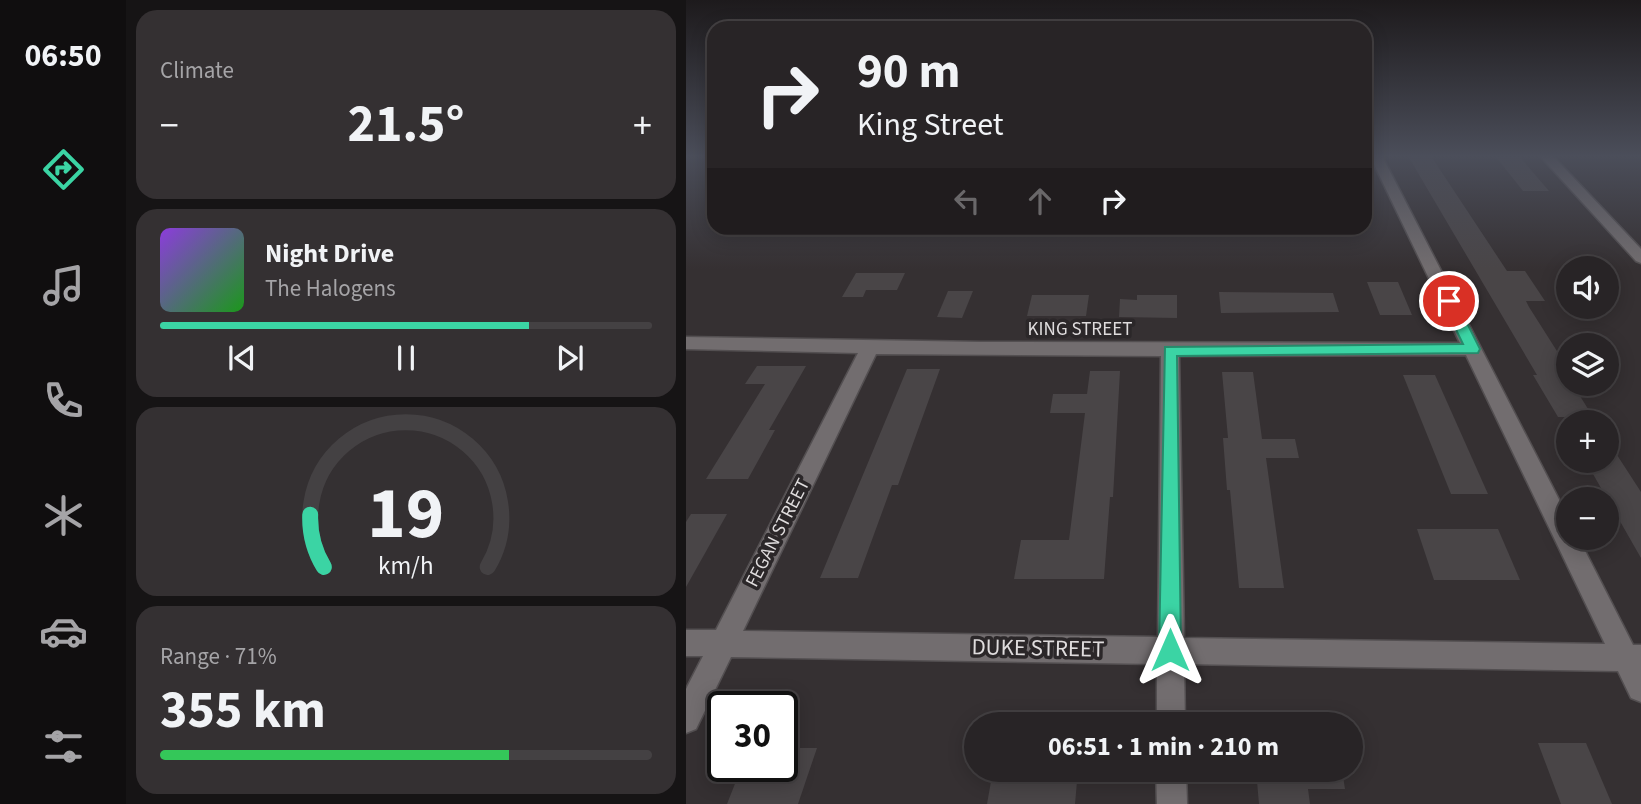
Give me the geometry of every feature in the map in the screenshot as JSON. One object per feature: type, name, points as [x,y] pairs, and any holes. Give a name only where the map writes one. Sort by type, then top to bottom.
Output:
[{"type":"street","points":[[1395,194],[1633,657],[1641,688]]},
{"type":"street","points":[[1581,194],[1641,258]]},
{"type":"street","name":"KING STREET","points":[[686,344],[1170,351],[1473,349]]},
{"type":"street","name":"FEGAN STREET","points":[[686,719],[870,348]]},
{"type":"street","points":[[1170,351],[1171,712]]},
{"type":"street","name":"DUKE STREET","points":[[686,643],[1633,657]]},
{"type":"street","points":[[1171,782],[1171,804]]},
{"type":"building","points":[[1430,194],[1456,194],[1507,271],[1525,271],[1545,301],[1526,301],[1556,350],[1556,396],[1580,396],[1589,410],[1556,410],[1556,414],[1533,375],[1537,375]]},
{"type":"building","points":[[856,273],[905,273],[897,290],[866,290],[863,297],[842,297]]},
{"type":"building","points":[[1367,282],[1398,282],[1412,315],[1380,315]]},
{"type":"building","points":[[948,291],[973,291],[962,318],[937,317]]},
{"type":"building","points":[[1219,292],[1333,293],[1339,312],[1221,313]]},
{"type":"building","points":[[1032,295],[1089,295],[1086,316],[1027,316]]},
{"type":"building","points":[[1137,295],[1177,295],[1177,318],[1119,317],[1120,299],[1137,300]]},
{"type":"building","points":[[757,366],[806,366],[769,430],[775,430],[748,479],[706,479],[765,384],[745,384]]},
{"type":"building","points":[[907,369],[940,369],[898,485],[892,485],[858,578],[820,578]]},
{"type":"building","points":[[1090,371],[1120,371],[1113,497],[1110,497],[1104,579],[1014,579],[1021,540],[1069,540],[1085,413],[1050,413],[1053,394],[1087,394]]},
{"type":"building","points":[[1222,372],[1253,372],[1262,439],[1295,439],[1299,458],[1266,458],[1284,588],[1239,588],[1230,490],[1227,490],[1223,438],[1228,438]]},
{"type":"building","points":[[1403,375],[1435,375],[1488,494],[1451,494]]},
{"type":"building","points":[[1619,458],[1641,492],[1641,558],[1619,520],[1619,487],[1600,487],[1592,473],[1619,473]]},
{"type":"building","points":[[691,514],[727,514],[686,587],[686,522]]},
{"type":"building","points":[[1417,529],[1498,529],[1520,580],[1434,580]]},
{"type":"building","points":[[1538,743],[1586,743],[1612,804],[1561,804]]},
{"type":"building","points":[[798,748],[817,748],[798,804],[727,804],[736,782],[798,782]]},
{"type":"building","points":[[991,782],[1077,782],[1075,804],[987,804]]},
{"type":"building","points":[[1257,782],[1344,782],[1345,789],[1308,789],[1310,804],[1259,804]]},
{"type":"route","points":[[1170,650],[1170,351],[1473,349],[1449,301]]}]
